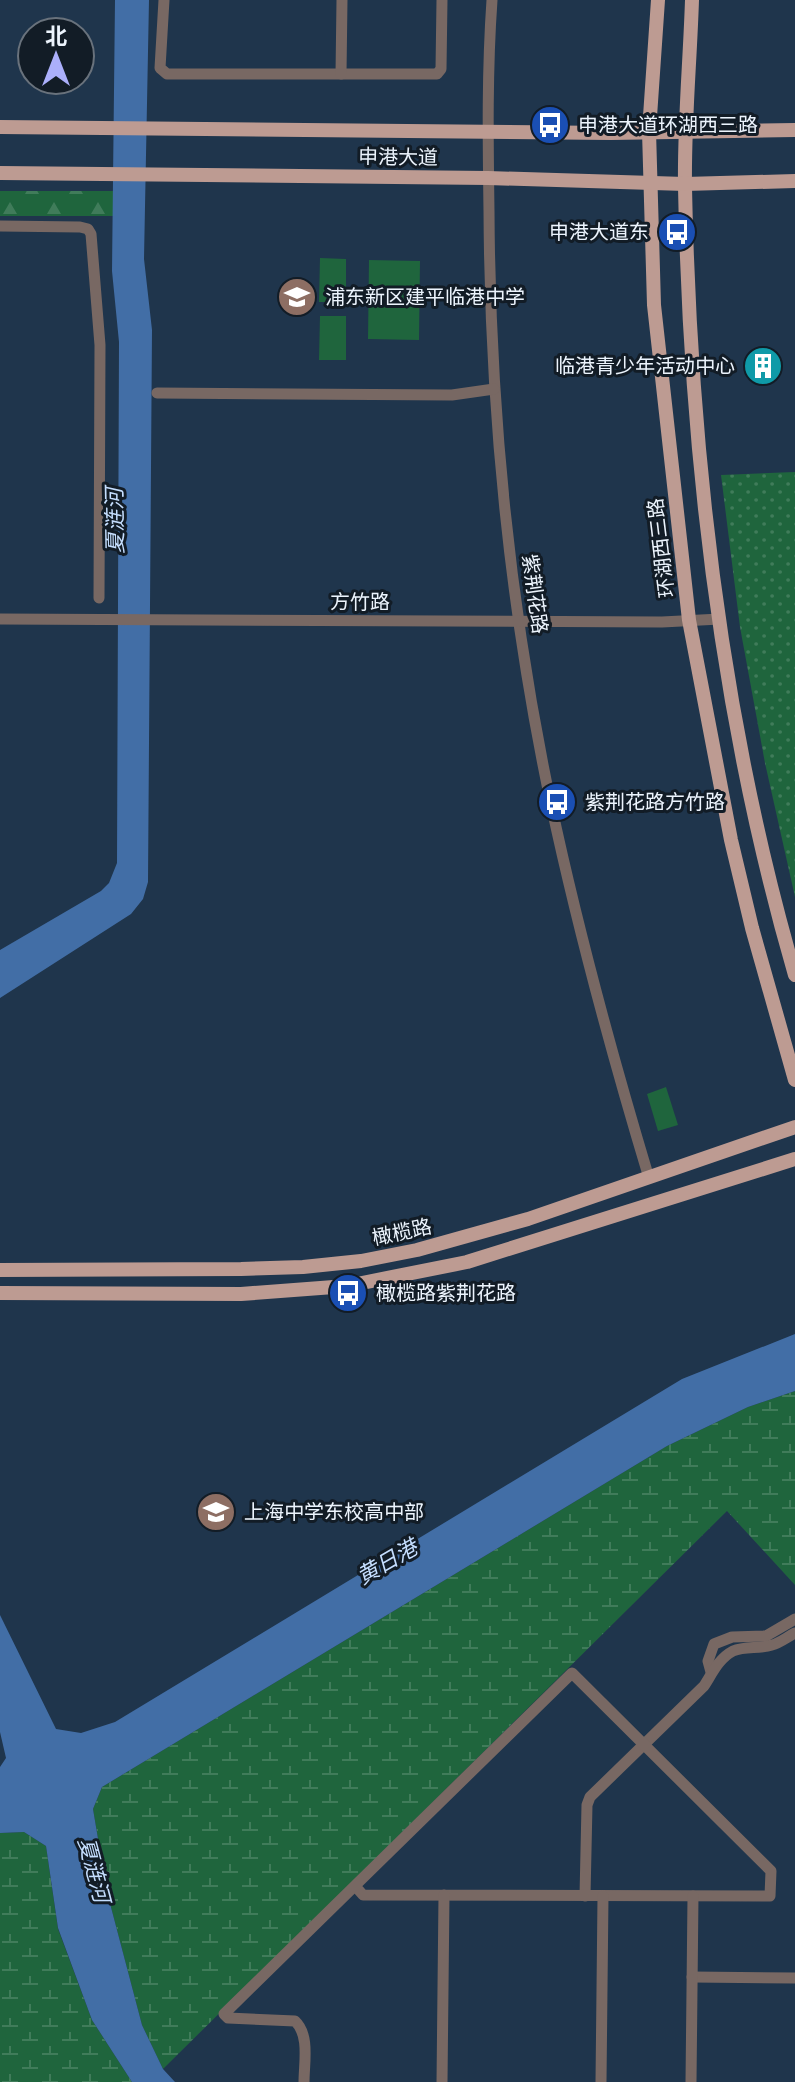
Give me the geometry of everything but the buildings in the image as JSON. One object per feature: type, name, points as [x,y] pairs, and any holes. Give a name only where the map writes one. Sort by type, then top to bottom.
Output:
[{"type":"main road","name":"环湖西三路","points":[[658,0],[649,131],[654,305],[689,620],[731,840],[795,1080]]},
{"type":"main road","points":[[692,0],[685,184],[698,435],[720,619],[755,812],[795,975]]},
{"type":"main road","name":"申港大道","points":[[0,127],[611,133],[795,130]]},
{"type":"main road","name":"申港大道","points":[[0,173],[488,178],[685,184],[795,181]]},
{"type":"main road","name":"橄榄路","points":[[0,1270],[241,1269],[361,1261],[463,1239],[795,1127]]},
{"type":"main road","points":[[0,1293],[241,1294],[347,1286],[467,1262],[795,1159]]},
{"type":"street","points":[[164,0],[160,68],[167,74],[437,74],[441,69],[442,0]]},
{"type":"street","points":[[341,74],[342,0]]},
{"type":"street","name":"紫荆花路","points":[[492,0],[487,132],[494,389],[519,621],[551,803],[580,929],[649,1178]]},
{"type":"street","points":[[0,226],[80,227],[88,229],[91,234],[100,345],[99,598]]},
{"type":"street","points":[[157,393],[452,395],[494,389]]},
{"type":"street","name":"方竹路","points":[[0,619],[662,622],[720,619]]},
{"type":"street","points":[[711,1672],[708,1661],[714,1644],[732,1637],[766,1636],[795,1619]]},
{"type":"street","points":[[585,1896],[587,1805],[590,1797],[704,1686],[711,1672],[733,1651],[774,1645],[795,1633]]},
{"type":"street","points":[[304,2082],[304,2037],[300,2025],[289,2019],[228,2018],[224,2014],[572,1673],[771,1871],[770,1896],[363,1895],[356,1887]]},
{"type":"street","points":[[442,2082],[444,1895]]},
{"type":"street","points":[[601,2082],[603,1896]]},
{"type":"street","points":[[691,2082],[693,1896]]},
{"type":"street","points":[[692,1977],[795,1978]]},
{"type":"green space","points":[[0,191],[113,191],[113,216],[0,216]]},
{"type":"green space","points":[[320,258],[346,259],[346,302],[319,302]]},
{"type":"green space","points":[[369,260],[420,261],[419,340],[368,339]]},
{"type":"green space","points":[[320,316],[346,316],[346,360],[319,360]]},
{"type":"green space","points":[[795,472],[795,897],[765,763],[740,627],[721,475]]},
{"type":"green space","points":[[666,1087],[678,1125],[658,1131],[647,1094]]},
{"type":"green space","points":[[795,1391],[795,1585],[727,1511],[163,2069],[142,2025],[107,1892],[93,1809],[102,1787],[667,1446],[748,1407]]},
{"type":"green space","points":[[24,1832],[46,1846],[58,1929],[92,2020],[132,2082],[0,2082],[0,1833]]},
{"type":"water","points":[[115,0],[149,0],[144,259],[152,330],[148,882],[143,899],[131,914],[0,998],[0,950],[101,891],[109,883],[117,863],[119,342],[112,271]]},
{"type":"water","points":[[795,1334],[795,1391],[748,1407],[667,1446],[102,1787],[93,1809],[107,1892],[142,2025],[163,2069],[175,2082],[132,2082],[92,2020],[58,1928],[46,1846],[24,1832],[0,1833],[0,1767],[6,1758],[0,1732],[0,1615],[56,1729],[81,1733],[115,1722],[682,1379]]},
{"type":"place","name":"申港大道环湖西三路","points":[[550,125]]},
{"type":"place","name":"申港大道东","points":[[677,232]]},
{"type":"place","name":"浦东新区建平临港中学","points":[[297,297]]},
{"type":"place","name":"临港青少年活动中心","points":[[763,366]]},
{"type":"place","name":"紫荆花路方竹路","points":[[557,802]]},
{"type":"place","name":"橄榄路紫荆花路","points":[[348,1293]]},
{"type":"place","name":"上海中学东校高中部","points":[[216,1512]]},
{"type":"water label","name":"夏涟河","points":[[115,521]]},
{"type":"water label","name":"黄日港","points":[[387,1562]]},
{"type":"water label","name":"夏涟河","points":[[94,1870]]}]
